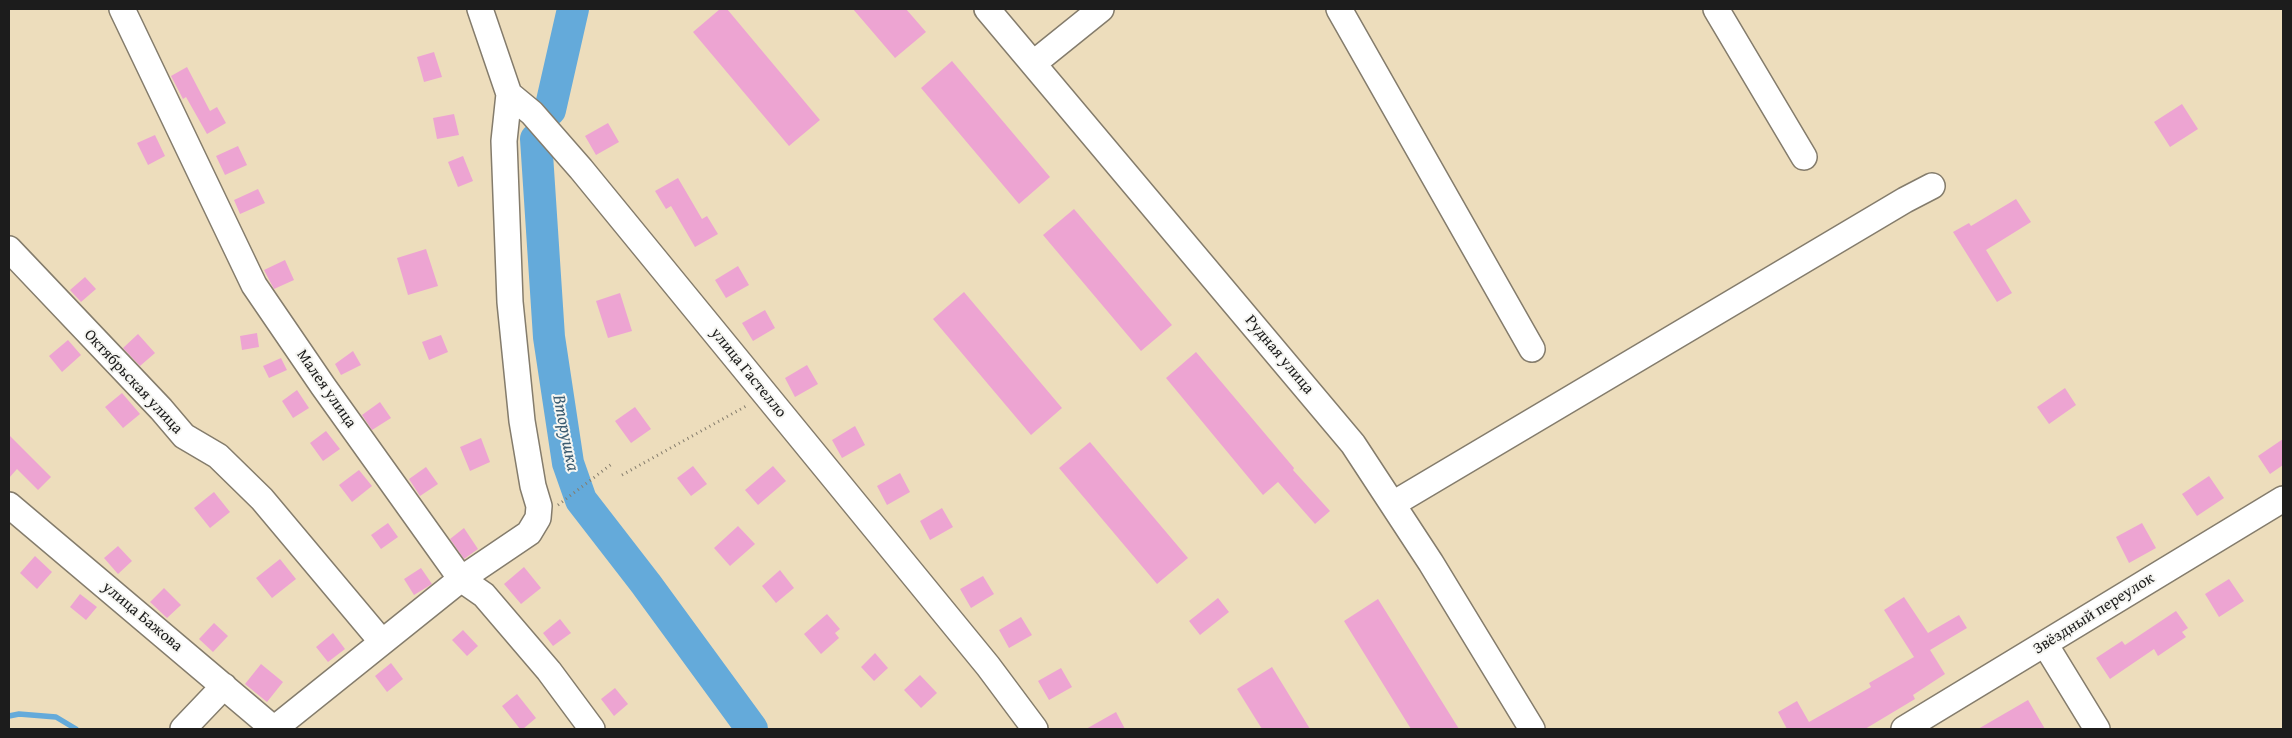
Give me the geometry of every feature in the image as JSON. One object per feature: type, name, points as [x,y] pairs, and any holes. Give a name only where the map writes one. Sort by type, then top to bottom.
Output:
[{"type":"street","name":"Малея улица","points":[[122,9],[254,285],[323,386],[461,579],[484,595],[549,671],[592,729]]},
{"type":"street","points":[[274,729],[461,579],[529,533],[538,518],[539,506],[533,486],[522,421],[510,302],[504,141],[509,94],[480,9]]},
{"type":"street","name":"Рудная улица","points":[[987,9],[1353,444],[1393,504],[1532,729]]},
{"type":"street","points":[[1034,64],[1101,9]]},
{"type":"street","points":[[1339,9],[1532,349]]},
{"type":"street","points":[[1716,9],[1804,156]]},
{"type":"street","name":"улица Гастелло","points":[[509,94],[532,113],[581,169],[988,666],[1035,729]]},
{"type":"street","points":[[1393,504],[1905,200],[1932,186]]},
{"type":"street","name":"Октябрьская улица","points":[[9,249],[161,409],[184,436],[218,456],[262,499],[382,642]]},
{"type":"street","name":"Звёздный переулок","points":[[1904,729],[2283,498]]},
{"type":"street","name":"улица Бажова","points":[[9,505],[274,729]]},
{"type":"street","points":[[2045,644],[2097,729]]},
{"type":"street","points":[[183,729],[224,686]]},
{"type":"path","points":[[622,476],[766,395]]},
{"type":"path","points":[[567,500],[613,462]]},
{"type":"building","points":[[720,9],[727,9],[820,120],[789,146],[693,32]]},
{"type":"building","points":[[853,9],[906,9],[926,32],[895,58]]},
{"type":"building","points":[[434,52],[442,77],[424,82],[417,57]]},
{"type":"building","points":[[952,61],[1050,177],[1019,204],[921,88]]},
{"type":"building","points":[[187,67],[210,111],[217,107],[226,123],[207,134],[186,97],[183,99],[171,76]]},
{"type":"building","points":[[2182,104],[2198,129],[2170,147],[2154,122]]},
{"type":"building","points":[[454,114],[459,135],[437,139],[433,118]]},
{"type":"building","points":[[608,123],[619,142],[596,155],[585,136]]},
{"type":"building","points":[[155,135],[165,156],[148,165],[137,143]]},
{"type":"building","points":[[238,146],[247,165],[225,175],[216,156]]},
{"type":"building","points":[[463,156],[473,181],[458,187],[448,162]]},
{"type":"building","points":[[678,178],[702,219],[707,216],[718,234],[695,247],[671,206],[666,209],[655,191]]},
{"type":"building","points":[[258,189],[265,203],[240,214],[234,200]]},
{"type":"building","points":[[2016,199],[2031,222],[1986,250],[2012,293],[1997,302],[1953,232],[1969,223],[1971,226]]},
{"type":"building","points":[[1074,209],[1172,325],[1141,351],[1043,235]]},
{"type":"building","points":[[426,249],[438,286],[408,295],[397,258]]},
{"type":"building","points":[[285,260],[294,280],[274,289],[264,270]]},
{"type":"building","points":[[738,266],[749,285],[726,298],[715,280]]},
{"type":"building","points":[[85,277],[96,289],[81,302],[70,290]]},
{"type":"building","points":[[964,292],[1062,408],[1031,435],[933,319]]},
{"type":"building","points":[[620,293],[632,331],[608,338],[596,301]]},
{"type":"building","points":[[765,310],[775,328],[753,341],[742,323]]},
{"type":"building","points":[[257,333],[259,347],[242,350],[240,336]]},
{"type":"building","points":[[138,334],[155,353],[140,366],[123,348]]},
{"type":"building","points":[[441,335],[448,352],[429,360],[422,342]]},
{"type":"building","points":[[68,340],[81,355],[62,372],[49,356]]},
{"type":"building","points":[[353,351],[361,365],[341,375],[335,364]]},
{"type":"building","points":[[1196,352],[1294,468],[1293,470],[1330,511],[1315,524],[1278,482],[1263,495],[1166,378]]},
{"type":"building","points":[[281,358],[287,370],[269,378],[263,366]]},
{"type":"building","points":[[807,365],[818,384],[795,397],[785,378]]},
{"type":"building","points":[[2065,388],[2076,405],[2049,424],[2037,407]]},
{"type":"building","points":[[297,390],[309,408],[293,418],[282,401]]},
{"type":"building","points":[[122,393],[140,414],[123,428],[105,407]]},
{"type":"building","points":[[380,402],[391,418],[372,430],[362,415]]},
{"type":"building","points":[[635,407],[651,429],[631,443],[615,421]]},
{"type":"building","points":[[855,426],[865,445],[842,458],[832,440]]},
{"type":"building","points":[[326,431],[340,449],[323,461],[310,443]]},
{"type":"building","points":[[9,435],[51,477],[38,490],[17,469],[9,478]]},
{"type":"building","points":[[481,438],[490,462],[470,471],[460,447]]},
{"type":"building","points":[[2283,439],[2283,465],[2270,474],[2258,456]]},
{"type":"building","points":[[1090,442],[1188,558],[1157,584],[1059,468]]},
{"type":"building","points":[[693,466],[707,484],[691,496],[677,478]]},
{"type":"building","points":[[773,466],[786,481],[758,505],[745,490]]},
{"type":"building","points":[[426,467],[438,484],[420,496],[409,479]]},
{"type":"building","points":[[359,470],[372,486],[352,502],[339,485]]},
{"type":"building","points":[[900,473],[910,492],[887,505],[877,486]]},
{"type":"building","points":[[2209,476],[2224,498],[2197,516],[2182,494]]},
{"type":"building","points":[[214,492],[230,512],[210,528],[194,508]]},
{"type":"building","points":[[942,508],[953,527],[930,540],[920,521]]},
{"type":"building","points":[[388,523],[398,537],[381,549],[371,535]]},
{"type":"building","points":[[2142,523],[2156,548],[2129,563],[2116,537]]},
{"type":"building","points":[[738,526],[755,544],[730,566],[714,548]]},
{"type":"building","points":[[464,528],[478,549],[464,559],[450,539]]},
{"type":"building","points":[[118,546],[132,561],[118,574],[104,558]]},
{"type":"building","points":[[35,556],[52,572],[37,589],[20,573]]},
{"type":"building","points":[[280,559],[296,579],[272,598],[256,578]]},
{"type":"building","points":[[524,567],[541,588],[521,604],[504,584]]},
{"type":"building","points":[[421,568],[432,584],[414,595],[404,579]]},
{"type":"building","points":[[780,570],[794,588],[776,603],[762,586]]},
{"type":"building","points":[[983,576],[994,594],[971,608],[960,589]]},
{"type":"building","points":[[2229,579],[2244,601],[2219,617],[2205,594]]},
{"type":"building","points":[[164,588],[181,605],[167,618],[150,602]]},
{"type":"building","points":[[80,594],[97,607],[86,620],[70,607]]},
{"type":"building","points":[[1904,597],[1928,633],[1959,615],[1967,628],[1930,650],[1945,674],[1913,695],[1915,699],[1865,729],[1787,729],[1778,712],[1797,701],[1809,722],[1871,687],[1869,683],[1914,657],[1884,610]]},
{"type":"building","points":[[1218,598],[1229,612],[1200,635],[1189,621]]},
{"type":"building","points":[[1378,599],[1459,729],[1411,729],[1344,621]]},
{"type":"building","points":[[2176,611],[2188,628],[2182,632],[2186,637],[2158,656],[2154,649],[2110,679],[2096,658],[2122,641],[2125,645]]},
{"type":"building","points":[[827,614],[840,629],[835,633],[839,638],[821,654],[804,634]]},
{"type":"building","points":[[1021,617],[1032,635],[1009,648],[999,630]]},
{"type":"building","points":[[560,619],[571,633],[553,646],[543,633]]},
{"type":"building","points":[[214,623],[228,636],[213,652],[199,639]]},
{"type":"building","points":[[463,630],[478,646],[467,656],[452,640]]},
{"type":"building","points":[[333,633],[345,649],[328,662],[316,647]]},
{"type":"building","points":[[875,653],[888,668],[874,681],[861,667]]},
{"type":"building","points":[[391,663],[403,679],[387,692],[375,676]]},
{"type":"building","points":[[261,664],[283,682],[267,702],[245,684]]},
{"type":"building","points":[[1272,667],[1310,729],[1262,729],[1237,689]]},
{"type":"building","points":[[1061,668],[1072,687],[1049,700],[1038,681]]},
{"type":"building","points":[[920,675],[937,693],[921,708],[904,690]]},
{"type":"building","points":[[615,688],[628,704],[614,716],[601,699]]},
{"type":"building","points":[[517,694],[536,718],[523,729],[520,729],[502,706]]},
{"type":"building","points":[[2028,700],[2045,729],[1978,729]]},
{"type":"building","points":[[1116,712],[1125,729],[1086,729]]},
{"type":"waterway","name":"Вторушка","points":[[550,110],[573,9]]},
{"type":"waterway","name":"Вторушка","points":[[536,139],[549,337],[568,463],[581,500],[646,584],[752,729]]},
{"type":"waterway","points":[[9,716],[19,714],[56,717],[76,729]]}]
